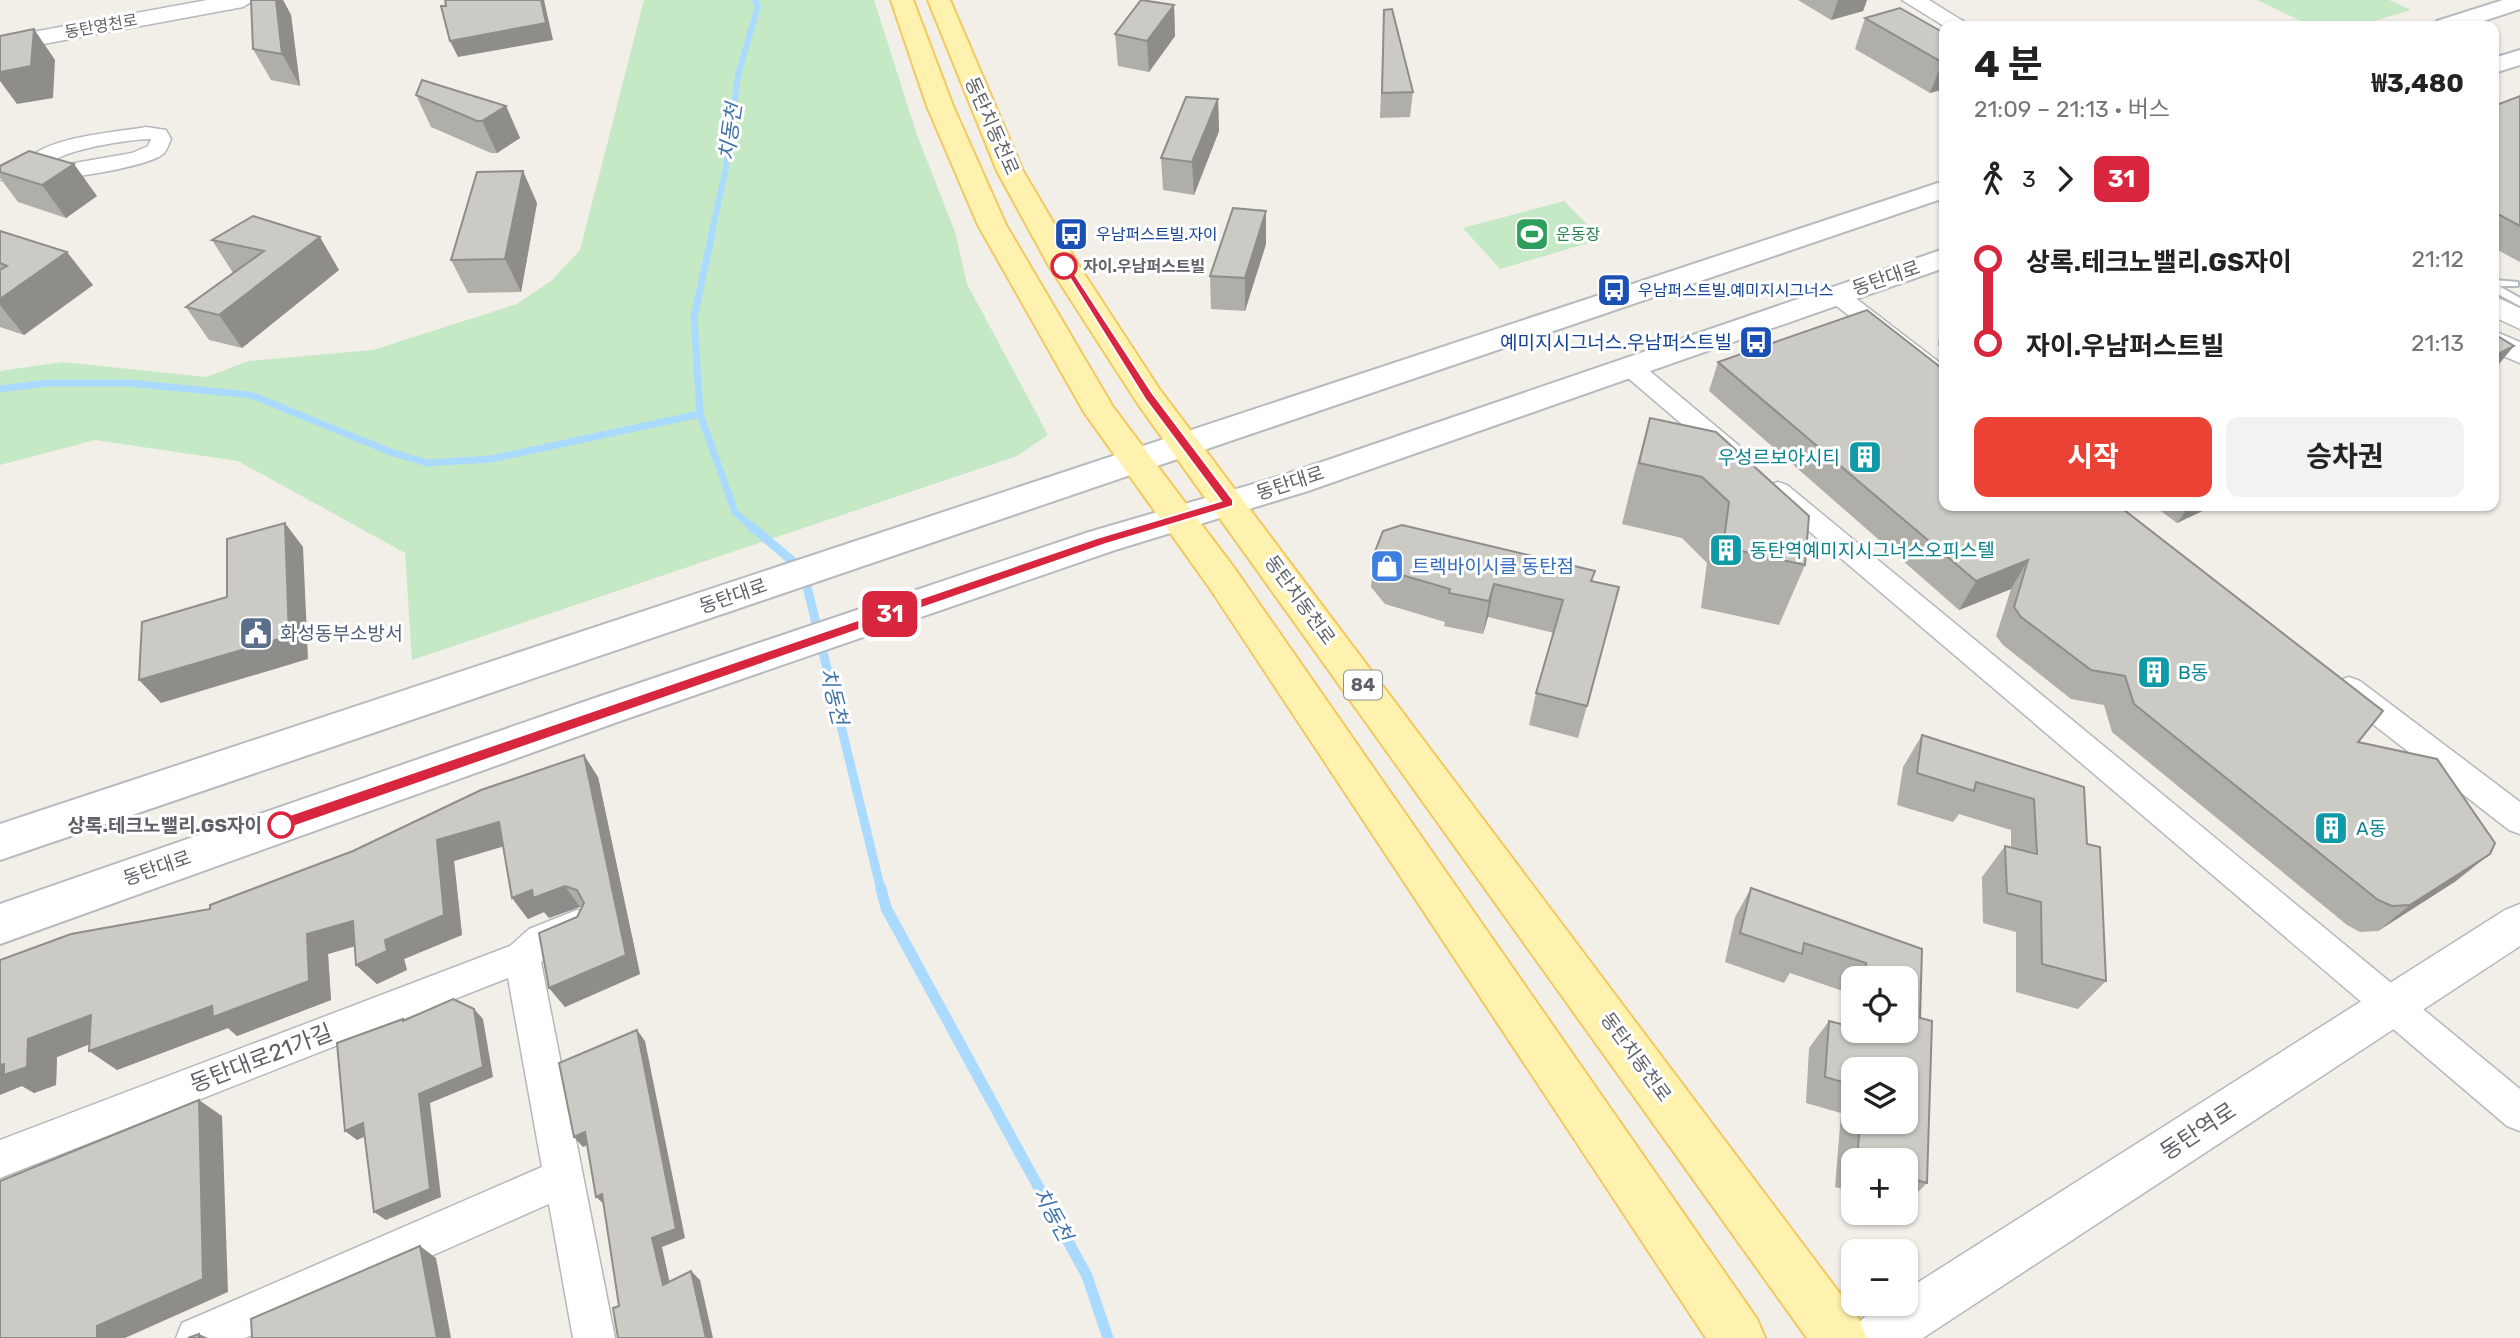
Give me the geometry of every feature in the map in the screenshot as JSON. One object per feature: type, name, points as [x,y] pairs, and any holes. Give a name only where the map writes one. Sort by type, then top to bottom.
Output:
[{"type":"main road","name":"동탄치동천로","points":[[902,0],[945,118],[992,225],[1100,412],[1222,578],[1738,1338]]},
{"type":"main road","name":"동탄치동천로","points":[[939,0],[990,126],[1019,187],[1064,266],[1184,445],[1840,1338]]},
{"type":"main road","points":[[2461,21],[2520,2]]},
{"type":"main road","points":[[2499,64],[2520,57]]},
{"type":"main road","name":"동탄대로","points":[[0,842],[1939,191]]},
{"type":"main road","name":"동탄대로","points":[[0,924],[587,716],[1229,503],[1939,260]]},
{"type":"street","name":"동탄영천로","points":[[0,45],[243,0]]},
{"type":"street","points":[[1913,0],[1952,21]]},
{"type":"street","points":[[146,133],[159,134],[161,139],[156,150],[138,158],[53,175],[36,173],[36,167],[37,161],[61,150],[146,133]]},
{"type":"street","points":[[0,174],[36,167]]},
{"type":"street","points":[[1837,295],[1939,374]]},
{"type":"street","points":[[2499,308],[2520,320]]},
{"type":"street","points":[[2499,343],[2520,354]]},
{"type":"street","points":[[1630,367],[2520,1113]]},
{"type":"street","points":[[2325,671],[2520,820]]},
{"type":"street","name":"동탄역로","points":[[1877,1338],[2520,923]]},
{"type":"street","name":"동탄대로21가길","points":[[0,1159],[522,957],[541,940],[579,924]]},
{"type":"street","points":[[522,957],[594,1338]]},
{"type":"street","points":[[197,1338],[564,1177]]},
{"type":"lane","points":[[2499,283],[2514,284]]},
{"type":"lane","points":[[2499,291],[2520,303]]},
{"type":"green space","points":[[644,0],[874,0],[917,135],[955,232],[967,284],[1048,435],[1017,456],[412,660],[405,553],[238,461],[95,440],[0,465],[0,371],[63,362],[206,377],[249,361],[373,350],[517,304],[551,281],[580,250]]},
{"type":"green space","points":[[2257,0],[2389,0],[2411,10],[2374,21],[2301,21]]},
{"type":"green space","name":"운동장","points":[[1564,201],[1602,239],[1500,269],[1463,228]]},
{"type":"building","points":[[251,0],[276,0],[282,54],[253,49]]},
{"type":"building","points":[[445,0],[541,0],[546,23],[450,41],[441,6],[446,6]]},
{"type":"building","points":[[1141,0],[1174,5],[1147,41],[1115,34]]},
{"type":"building","points":[[1900,8],[1939,30],[1939,60],[1865,18]]},
{"type":"building","points":[[1392,9],[1413,92],[1382,93],[1384,10]]},
{"type":"building","points":[[34,29],[31,66],[0,72],[0,36]]},
{"type":"building","points":[[422,80],[506,106],[482,121],[477,121],[416,95]]},
{"type":"building","points":[[2520,96],[2520,226],[2499,215],[2499,104]]},
{"type":"building","points":[[1186,97],[1218,99],[1192,162],[1161,158]]},
{"type":"building","points":[[29,151],[74,164],[42,185],[0,172],[0,166]]},
{"type":"building","points":[[523,171],[505,259],[451,260],[477,172]]},
{"type":"building","points":[[1233,208],[1266,211],[1245,278],[1210,276]]},
{"type":"building","points":[[253,216],[320,237],[219,315],[186,307],[264,251],[212,240]]},
{"type":"building","points":[[0,231],[67,252],[0,299],[0,270],[7,266],[0,263]]},
{"type":"building","points":[[1867,310],[1939,366],[1939,511],[2125,511],[2383,711],[2358,742],[2437,759],[2495,843],[2490,854],[2410,905],[2392,906],[2378,900],[2134,704],[2125,676],[2091,670],[2021,617],[2014,607],[2028,560],[1976,581],[1718,362]]},
{"type":"building","points":[[2499,337],[2514,346],[2499,354]]},
{"type":"building","points":[[1650,418],[1716,432],[1809,516],[1805,565],[1723,547],[1729,502],[1702,477],[1639,463]]},
{"type":"building","points":[[285,523],[289,636],[139,680],[142,622],[227,597],[227,539]]},
{"type":"building","points":[[1402,525],[1595,571],[1591,581],[1619,587],[1587,706],[1536,693],[1563,600],[1494,584],[1489,601],[1449,593],[1450,589],[1388,571],[1374,554],[1383,531]]},
{"type":"building","points":[[1922,735],[2084,787],[2087,844],[2100,847],[2106,981],[2042,964],[2041,902],[2007,893],[2005,846],[2037,854],[2034,799],[1976,782],[1974,791],[1917,773]]},
{"type":"building","points":[[584,755],[626,955],[549,988],[539,933],[577,917],[584,903],[577,890],[565,886],[533,898],[532,890],[512,898],[499,822],[437,840],[444,915],[385,940],[387,951],[356,965],[353,921],[307,934],[309,981],[213,1017],[212,1006],[89,1051],[91,1015],[28,1039],[27,1067],[4,1075],[4,1064],[0,1065],[0,960],[71,934],[210,909],[210,905],[353,851],[481,790]]},
{"type":"building","points":[[1751,888],[1922,949],[1920,1018],[1932,1021],[1927,1183],[1918,1180],[1918,1148],[1858,1148],[1859,1134],[1918,1134],[1918,1057],[1841,1057],[1841,1082],[1825,1077],[1829,1021],[1841,1024],[1841,1043],[1918,1043],[1918,966],[1866,966],[1866,963],[1804,943],[1802,954],[1740,933]]},
{"type":"building","points":[[453,999],[474,1009],[483,1067],[419,1094],[430,1189],[374,1212],[363,1123],[345,1131],[337,1043],[403,1021]]},
{"type":"building","points":[[637,1030],[676,1229],[652,1238],[663,1285],[691,1271],[706,1338],[618,1338],[613,1308],[619,1306],[602,1194],[596,1197],[585,1132],[574,1137],[559,1063]]},
{"type":"building","points":[[199,1100],[203,1279],[97,1326],[97,1338],[0,1338],[0,1181]]},
{"type":"building","points":[[420,1246],[437,1338],[252,1338],[251,1319]]},
{"type":"waterway","name":"치동천","points":[[711,236],[726,168],[738,75],[758,6],[755,0]]},
{"type":"waterway","name":"치동천","points":[[700,414],[694,317],[712,234]]},
{"type":"waterway","points":[[0,389],[47,383],[128,383],[251,395],[393,453],[427,463],[491,459],[700,414]]},
{"type":"waterway","name":"치동천","points":[[700,414],[735,512],[753,528]]},
{"type":"waterway","name":"치동천","points":[[751,526],[803,570],[881,890]]},
{"type":"waterway","name":"치동천","points":[[881,888],[886,908],[1087,1276],[1108,1338]]},
{"type":"bus line","name":"31","points":[[281,825],[609,709],[1102,541],[1229,503],[1149,397],[1064,266]]},
{"type":"place","name":"우남퍼스트빌.자이","points":[[1071,234]]},
{"type":"place","name":"운동장","points":[[1532,234]]},
{"type":"place","name":"자이.우남퍼스트빌","points":[[1064,266]]},
{"type":"place","name":"우남퍼스트빌.예미지시그너스","points":[[1614,290]]},
{"type":"place","name":"예미지시그너스.우남퍼스트빌","points":[[1756,342]]},
{"type":"place","name":"우성르보아시티","points":[[1865,457]]},
{"type":"place","name":"동탄역예미지시그너스오피스텔","points":[[1726,550]]},
{"type":"place","name":"트렉바이시클 동탄점","points":[[1387,566]]},
{"type":"place","name":"화성동부소방서","points":[[256,633]]},
{"type":"place","name":"B동","points":[[2154,672]]},
{"type":"place","name":"상록.테크노밸리.GS자이","points":[[281,825]]},
{"type":"place","name":"A동","points":[[2331,828]]}]
